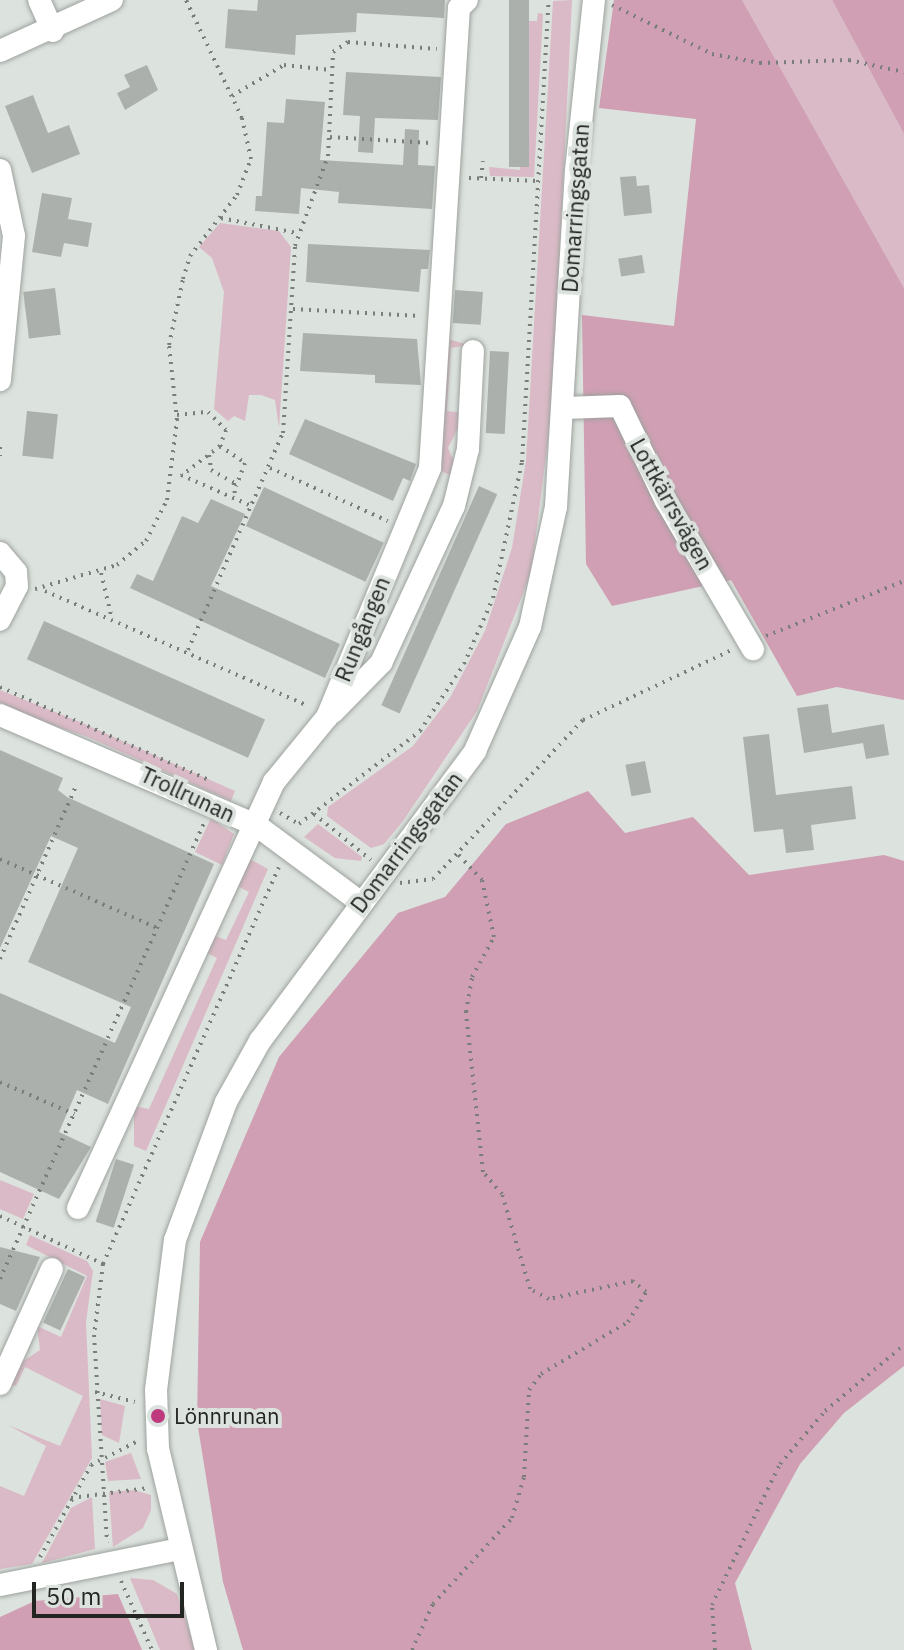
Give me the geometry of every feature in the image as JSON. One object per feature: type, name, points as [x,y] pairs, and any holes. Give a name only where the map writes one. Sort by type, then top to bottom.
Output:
[{"type":"street","points":[[39,0],[53,31]]},
{"type":"street","points":[[0,51],[53,31],[112,0]]},
{"type":"street","name":"Rungången","points":[[78,1208],[229,870],[294,751],[327,717],[430,468],[442,317],[459,8],[467,0]]},
{"type":"street","points":[[581,0],[590,24]]},
{"type":"street","name":"Domarringsgatan","points":[[206,1650],[165,1485],[156,1390],[163,1309],[192,1184],[260,1041],[360,902],[475,751],[513,671],[552,535],[594,0]]},
{"type":"street","points":[[0,170],[14,236],[0,380]]},
{"type":"street","points":[[327,717],[381,663],[454,506],[468,449],[473,351]]},
{"type":"street","name":"Lottkärrsvägen","points":[[564,408],[620,406],[666,501],[752,646]]},
{"type":"street","points":[[0,553],[16,572],[17,586],[0,620]]},
{"type":"street","name":"Trollrunan","points":[[0,715],[217,794],[360,902]]},
{"type":"street","points":[[0,1384],[52,1269]]},
{"type":"street","points":[[0,1585],[180,1549]]},
{"type":"path","points":[[45,590],[101,573],[134,551],[158,524],[174,473],[176,415],[169,345],[183,279],[190,256],[221,218],[251,159],[232,96],[186,0]]},
{"type":"path","points":[[152,1650],[113,1564],[103,1490],[94,1335],[103,1264],[299,824],[420,731],[464,664],[493,598],[522,462],[549,0]]},
{"type":"path","points":[[619,9],[712,54],[760,63],[849,60],[904,72]]},
{"type":"path","points":[[188,650],[270,468],[286,412],[297,233],[321,181],[330,137],[333,52],[348,42],[456,50]]},
{"type":"path","points":[[232,96],[284,65],[331,70]]},
{"type":"path","points":[[330,137],[450,144]]},
{"type":"path","points":[[481,178],[483,161]]},
{"type":"path","points":[[448,176],[538,181]]},
{"type":"path","points":[[221,218],[297,233]]},
{"type":"path","points":[[292,309],[442,317]]},
{"type":"path","points":[[176,415],[201,410],[218,418],[226,430],[220,446],[181,476]]},
{"type":"path","points":[[220,446],[245,463],[236,486],[235,499]]},
{"type":"path","points":[[0,447],[0,456]]},
{"type":"path","points":[[210,455],[211,470],[236,486]]},
{"type":"path","points":[[270,468],[405,529]]},
{"type":"path","points":[[174,473],[252,506]]},
{"type":"path","points":[[101,573],[111,615]]},
{"type":"path","points":[[314,814],[404,885],[423,885],[458,854],[583,720],[904,581]]},
{"type":"path","points":[[17,586],[45,590],[111,615],[327,717]]},
{"type":"path","points":[[0,687],[217,794],[0,1279]]},
{"type":"path","points":[[0,959],[76,786]]},
{"type":"path","points":[[263,804],[299,824]]},
{"type":"path","points":[[412,1650],[433,1604],[512,1518],[524,1477],[529,1390],[541,1374],[628,1322],[646,1292],[633,1281],[549,1299],[530,1289],[502,1194],[483,1172],[471,1099],[466,1012],[472,977],[494,937],[482,880],[458,854]]},
{"type":"path","points":[[0,859],[157,928]]},
{"type":"path","points":[[0,1082],[74,1114]]},
{"type":"path","points":[[0,1216],[103,1264]]},
{"type":"path","points":[[715,1650],[712,1605],[780,1464],[825,1411],[904,1345]]},
{"type":"path","points":[[95,1392],[136,1402]]},
{"type":"path","points":[[34,1578],[71,1498],[101,1457],[135,1446],[136,1437]]},
{"type":"path","points":[[71,1498],[103,1490],[165,1485]]},
{"type":"shaded area","points":[[572,0],[552,409],[531,573],[477,711],[403,821],[384,844],[371,848],[327,816],[328,807],[413,746],[451,696],[485,631],[512,548],[526,461],[553,1]]},
{"type":"shaded area","points":[[614,0],[742,0],[904,288],[904,700],[837,687],[797,696],[731,580],[612,606],[586,564],[582,315],[674,326],[696,119],[599,108]]},
{"type":"shaded area","points":[[742,0],[832,0],[904,134],[904,288]]},
{"type":"shaded area","points":[[832,0],[904,0],[904,134]]},
{"type":"shaded area","points":[[538,13],[543,14],[534,177],[490,176],[489,167],[520,170],[529,21],[537,21]]},
{"type":"shaded area","points":[[220,223],[279,231],[291,247],[279,428],[275,400],[261,395],[249,395],[245,421],[234,416],[228,421],[214,409],[224,292],[212,258],[199,247]]},
{"type":"shaded area","points":[[448,339],[469,345],[451,348],[447,411],[465,413],[448,448],[456,466],[452,476],[439,470]]},
{"type":"shaded area","points":[[0,690],[235,791],[231,801],[88,737],[0,707]]},
{"type":"shaded area","points":[[588,791],[625,833],[693,817],[749,875],[884,855],[904,861],[904,1366],[844,1413],[800,1464],[735,1583],[752,1650],[243,1650],[223,1582],[197,1421],[200,1242],[279,1057],[398,913],[445,897],[506,824]]},
{"type":"shaded area","points":[[211,818],[234,834],[222,865],[195,852]]},
{"type":"shaded area","points":[[318,824],[362,857],[361,861],[335,858],[304,837]]},
{"type":"shaded area","points":[[248,858],[268,869],[146,1151],[134,1146],[134,1106],[149,1109],[217,958],[203,951],[210,934],[226,940],[249,892],[239,887],[232,902],[225,898]]},
{"type":"shaded area","points":[[0,1180],[34,1194],[23,1219],[0,1209]]},
{"type":"shaded area","points":[[30,1235],[87,1261],[93,1271],[86,1322],[92,1458],[32,1564],[0,1569],[0,1486],[24,1496],[46,1446],[8,1425],[60,1446],[83,1396],[25,1367],[16,1386],[10,1385],[16,1366],[40,1350],[37,1326],[61,1337],[87,1276],[26,1245]]},
{"type":"shaded area","points":[[100,1399],[125,1406],[119,1443],[102,1435]]},
{"type":"shaded area","points":[[131,1453],[141,1479],[108,1481],[105,1462]]},
{"type":"shaded area","points":[[134,1490],[151,1495],[151,1510],[143,1528],[113,1547],[109,1492]]},
{"type":"shaded area","points":[[92,1497],[95,1549],[42,1563],[71,1508]]},
{"type":"shaded area","points":[[130,1578],[153,1580],[177,1594],[196,1650],[160,1650]]},
{"type":"shaded area","points":[[118,1594],[142,1650],[0,1650],[0,1617],[35,1601]]},
{"type":"building","points":[[258,0],[445,0],[444,18],[357,13],[356,32],[296,35],[295,55],[225,48],[228,9],[257,11]]},
{"type":"building","points":[[509,0],[529,0],[529,167],[509,167]]},
{"type":"building","points":[[147,65],[158,90],[125,110],[117,93],[130,87],[124,75]]},
{"type":"building","points":[[346,72],[441,77],[438,120],[375,118],[373,153],[358,152],[360,116],[343,115]]},
{"type":"building","points":[[33,95],[48,133],[69,125],[80,154],[32,173],[5,106]]},
{"type":"building","points":[[286,99],[325,102],[320,160],[403,165],[405,129],[419,130],[418,165],[435,166],[432,209],[338,203],[339,192],[301,188],[299,214],[255,211],[256,196],[262,196],[267,122],[284,123]]},
{"type":"building","points":[[636,176],[637,186],[649,185],[652,213],[624,216],[620,177]]},
{"type":"building","points":[[42,193],[72,198],[68,219],[92,223],[88,247],[64,243],[61,257],[32,252]]},
{"type":"building","points":[[308,244],[430,250],[428,269],[421,269],[419,292],[306,282]]},
{"type":"building","points":[[642,255],[645,273],[621,277],[618,259]]},
{"type":"building","points":[[55,288],[61,335],[29,339],[23,292]]},
{"type":"building","points":[[455,290],[483,292],[481,325],[453,323]]},
{"type":"building","points":[[303,333],[417,339],[421,385],[375,383],[375,375],[300,371]]},
{"type":"building","points":[[490,351],[509,352],[505,434],[486,433]]},
{"type":"building","points":[[27,411],[58,414],[53,459],[22,456]]},
{"type":"building","points":[[305,419],[416,464],[410,481],[403,478],[393,501],[289,454]]},
{"type":"building","points":[[479,486],[497,494],[400,713],[381,705]]},
{"type":"building","points":[[264,487],[384,543],[365,582],[246,526]]},
{"type":"building","points":[[211,499],[245,514],[211,586],[340,644],[325,678],[130,588],[137,574],[153,581],[182,516],[198,523]]},
{"type":"building","points":[[44,621],[265,719],[248,758],[27,659]]},
{"type":"building","points":[[828,704],[832,733],[884,724],[889,755],[866,759],[863,743],[804,753],[797,708]]},
{"type":"building","points":[[769,734],[776,795],[852,786],[856,819],[811,825],[814,850],[786,853],[783,829],[754,832],[743,737]]},
{"type":"building","points":[[0,750],[63,778],[58,790],[67,797],[214,864],[108,1104],[77,1090],[59,1132],[91,1147],[59,1199],[0,1172],[0,993],[115,1043],[131,1007],[28,962],[78,848],[51,836],[0,948]]},
{"type":"building","points":[[645,761],[651,792],[631,796],[625,765]]},
{"type":"building","points":[[116,1159],[134,1165],[114,1228],[96,1222]]},
{"type":"building","points":[[0,1247],[40,1257],[16,1311],[0,1304]]},
{"type":"building","points":[[68,1269],[85,1277],[60,1331],[43,1322]]},
{"type":"place","name":"Lönnrunan","points":[[158,1416]]}]
